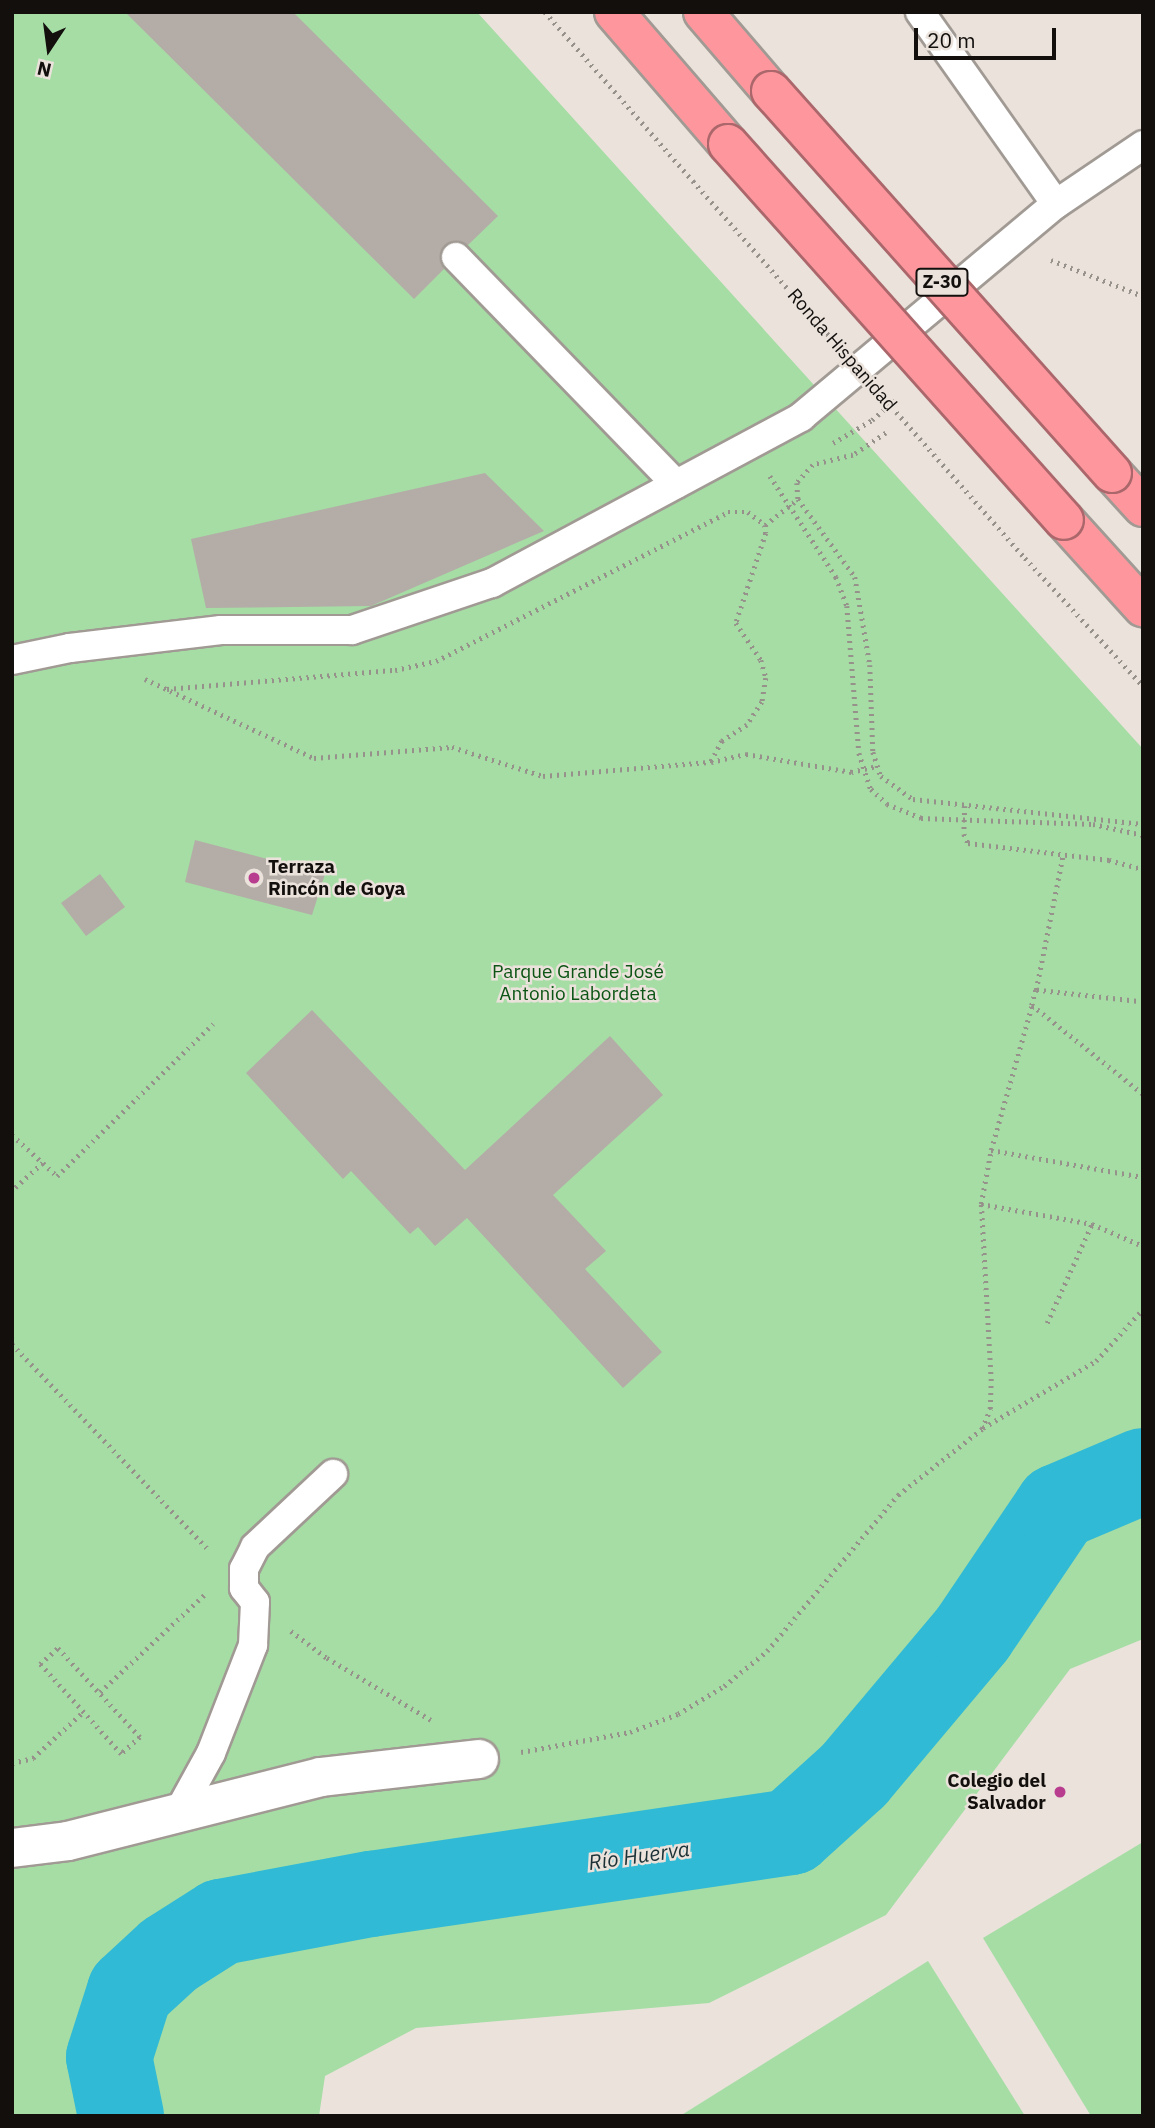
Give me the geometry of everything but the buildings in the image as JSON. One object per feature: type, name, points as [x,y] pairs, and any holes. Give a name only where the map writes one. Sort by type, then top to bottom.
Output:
[{"type":"highway","points":[[614,12],[728,144],[1143,607]]},
{"type":"highway","name":"Z-30","points":[[703,12],[1143,507]]},
{"type":"street","points":[[12,1848],[68,1841],[321,1777],[472,1759]]},
{"type":"lane","points":[[920,12],[1056,204]]},
{"type":"lane","points":[[12,660],[70,648],[221,630],[352,630],[492,583],[802,417],[1056,204],[1143,145]]},
{"type":"lane","points":[[456,257],[676,484]]},
{"type":"lane","points":[[178,1813],[211,1753],[240,1685],[257,1623],[243,1587],[243,1569],[255,1547],[333,1474]]},
{"type":"path","name":"Ronda Hispanidad","points":[[545,12],[1025,558],[1143,686]]},
{"type":"path","points":[[1051,260],[1143,296]]},
{"type":"path","points":[[886,433],[853,454],[813,465],[797,483],[798,499],[855,577],[870,665],[876,766],[897,792],[913,799],[1143,824]]},
{"type":"path","points":[[759,480],[769,475],[836,576],[847,606],[864,771],[871,789],[903,813],[963,820],[1093,824],[1143,835]]},
{"type":"path","points":[[712,762],[722,741],[747,725],[762,702],[766,678],[761,660],[739,630],[736,616],[764,542],[765,525],[798,499]]},
{"type":"path","points":[[167,689],[394,670],[436,660],[729,512],[748,512],[765,525]]},
{"type":"path","points":[[143,678],[314,758],[452,747],[554,776],[712,762],[746,754],[850,772],[864,771],[876,766]]},
{"type":"path","points":[[965,806],[963,820],[968,843],[1143,869]]},
{"type":"path","points":[[982,1429],[990,1409],[990,1381],[981,1204],[991,1150],[1036,990],[1063,855]]},
{"type":"path","points":[[1036,990],[1143,1002]]},
{"type":"path","points":[[1032,1005],[1143,1094]]},
{"type":"path","points":[[12,1135],[57,1176],[213,1024]]},
{"type":"path","points":[[991,1150],[1143,1177]]},
{"type":"path","points":[[12,1191],[43,1163]]},
{"type":"path","points":[[981,1204],[1092,1224],[1143,1246]]},
{"type":"path","points":[[1046,1323],[1092,1224]]},
{"type":"path","points":[[12,1344],[243,1587],[327,1658],[428,1717],[472,1759],[630,1732],[678,1714],[724,1686],[767,1651],[898,1494],[982,1429],[1096,1362],[1143,1309]]},
{"type":"path","points":[[100,1692],[243,1587]]},
{"type":"path","points":[[58,1648],[100,1692],[140,1737],[121,1754],[40,1664],[58,1648]]},
{"type":"path","points":[[12,1763],[33,1758],[83,1712]]},
{"type":"green space","name":"Parque Grande José Antonio Labordeta","points":[[12,12],[477,12],[1143,749],[1143,1639],[1070,1669],[886,1915],[709,2003],[416,2028],[325,2076],[319,2116],[12,2116]]},
{"type":"green space","points":[[1143,1842],[1143,2116],[1091,2116],[983,1938]]},
{"type":"green space","points":[[928,1961],[1025,2116],[680,2116]]},
{"type":"waterway","name":"Río Huerva","points":[[121,2116],[109,2057],[130,1991],[169,1955],[221,1922],[371,1894],[791,1832],[854,1775],[973,1633],[1058,1507],[1143,1471]]},
{"type":"place","name":"Terraza Rincón de Goya","points":[[254,878]]},
{"type":"place","name":"Colegio del Salvador","points":[[1060,1792]]}]
